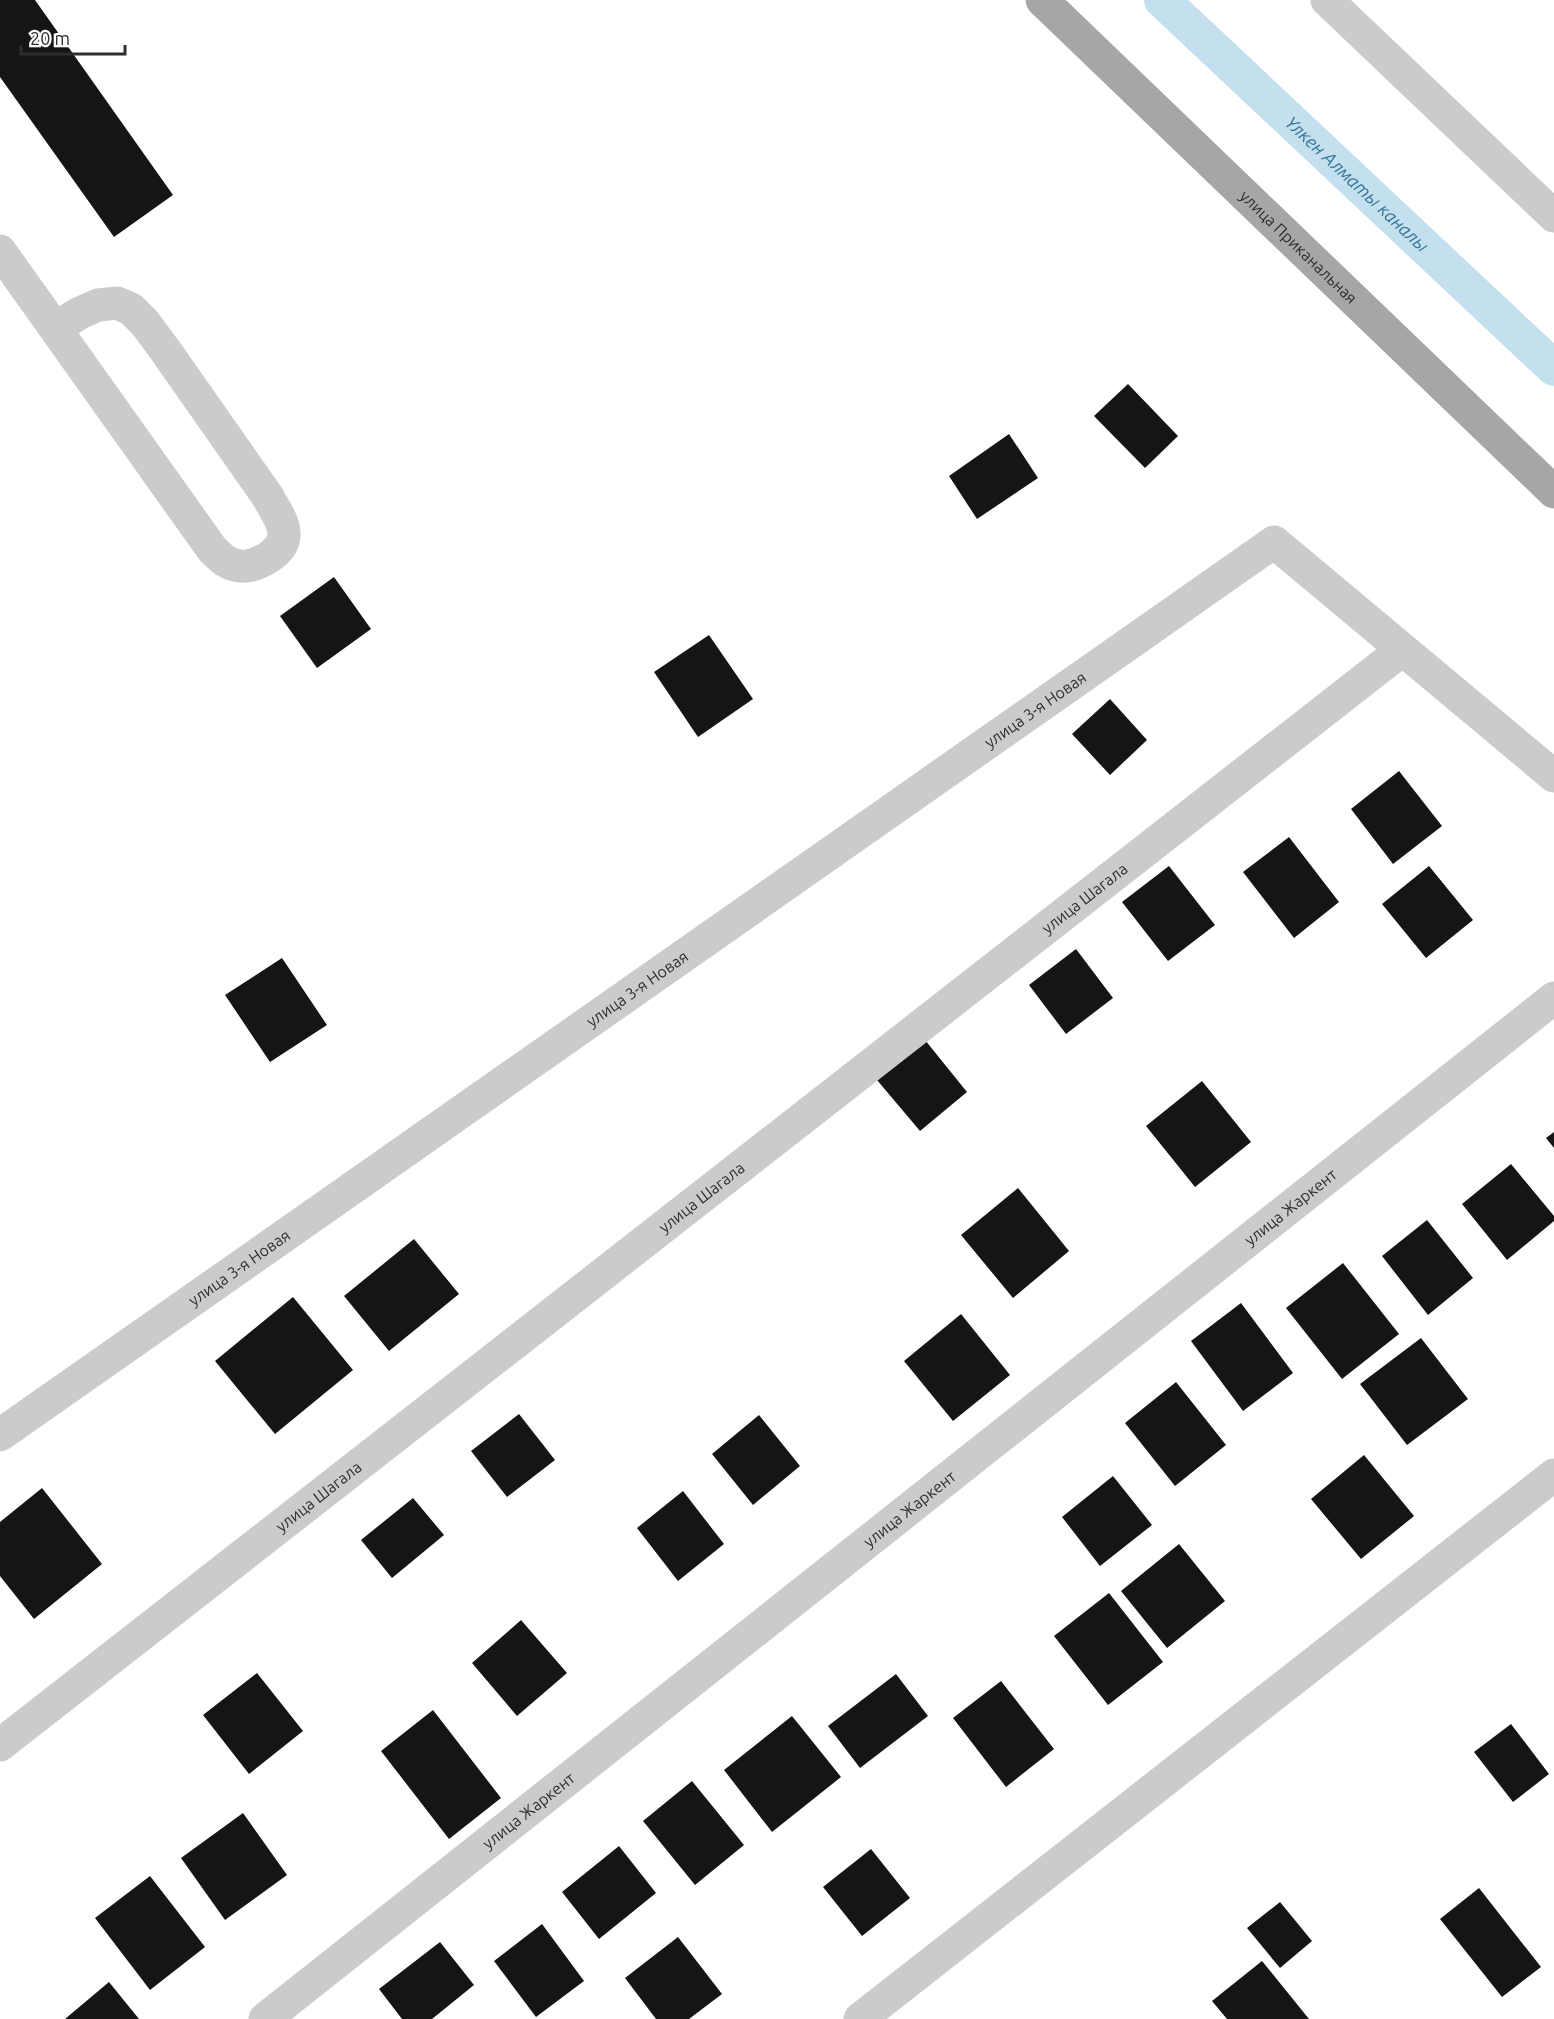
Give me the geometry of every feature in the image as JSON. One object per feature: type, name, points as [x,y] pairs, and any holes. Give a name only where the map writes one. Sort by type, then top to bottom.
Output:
[{"type":"main road","name":"улица Приканальная","points":[[1042,0],[1554,492]]},
{"type":"street","points":[[1327,0],[1554,216]]},
{"type":"street","points":[[0,251],[212,549],[222,560],[241,566],[268,557],[279,547],[284,534],[282,523],[268,497],[165,350],[131,309],[117,303],[98,305],[55,328]]},
{"type":"street","name":"улица 3-я Новая","points":[[0,1435],[1274,542],[1402,650]]},
{"type":"street","points":[[1402,650],[1554,776]]},
{"type":"street","name":"улица Шагала","points":[[0,1745],[1402,650]]},
{"type":"street","name":"улица Жаркент","points":[[265,2019],[1554,998]]},
{"type":"street","points":[[860,2019],[1554,1475]]},
{"type":"building","points":[[0,0],[35,0],[173,195],[114,237],[0,77]]},
{"type":"building","points":[[1128,384],[1178,436],[1145,468],[1094,416]]},
{"type":"building","points":[[1009,434],[1038,478],[977,519],[949,476]]},
{"type":"building","points":[[334,577],[371,629],[317,668],[280,616]]},
{"type":"building","points":[[709,635],[753,699],[698,737],[654,672]]},
{"type":"building","points":[[1110,699],[1147,740],[1110,775],[1072,734]]},
{"type":"building","points":[[1399,771],[1442,826],[1393,864],[1351,809]]},
{"type":"building","points":[[1289,837],[1339,902],[1294,938],[1243,872]]},
{"type":"building","points":[[1169,866],[1215,925],[1168,961],[1122,902]]},
{"type":"building","points":[[1429,866],[1473,920],[1426,958],[1382,904]]},
{"type":"building","points":[[1076,949],[1113,998],[1066,1034],[1029,985]]},
{"type":"building","points":[[282,958],[327,1025],[270,1062],[225,995]]},
{"type":"building","points":[[925,1040],[967,1092],[920,1131],[877,1080]]},
{"type":"building","points":[[1202,1081],[1251,1142],[1195,1187],[1146,1126]]},
{"type":"building","points":[[1554,1132],[1554,1148],[1546,1138]]},
{"type":"building","points":[[1511,1164],[1554,1216],[1554,1221],[1507,1260],[1462,1204]]},
{"type":"building","points":[[1018,1188],[1069,1251],[1013,1298],[961,1235]]},
{"type":"building","points":[[1427,1220],[1473,1278],[1428,1315],[1382,1256]]},
{"type":"building","points":[[414,1239],[459,1294],[389,1351],[344,1296]]},
{"type":"building","points":[[1343,1263],[1399,1334],[1342,1379],[1286,1308]]},
{"type":"building","points":[[293,1297],[353,1370],[275,1434],[215,1361]]},
{"type":"building","points":[[1241,1303],[1293,1373],[1243,1411],[1191,1341]]},
{"type":"building","points":[[961,1314],[1010,1375],[953,1421],[904,1361]]},
{"type":"building","points":[[1421,1338],[1468,1399],[1407,1445],[1360,1384]]},
{"type":"building","points":[[1176,1382],[1226,1445],[1175,1486],[1125,1423]]},
{"type":"building","points":[[519,1414],[555,1460],[507,1497],[471,1451]]},
{"type":"building","points":[[759,1415],[800,1466],[753,1505],[712,1454]]},
{"type":"building","points":[[1364,1455],[1414,1516],[1361,1559],[1311,1499]]},
{"type":"building","points":[[1113,1476],[1152,1525],[1100,1566],[1062,1517]]},
{"type":"building","points":[[42,1488],[102,1564],[34,1619],[0,1576],[0,1522]]},
{"type":"building","points":[[683,1491],[724,1544],[678,1581],[637,1528]]},
{"type":"building","points":[[413,1498],[444,1535],[392,1578],[361,1540]]},
{"type":"building","points":[[1179,1544],[1225,1601],[1167,1648],[1121,1591]]},
{"type":"building","points":[[1109,1593],[1163,1662],[1108,1705],[1054,1636]]},
{"type":"building","points":[[521,1620],[567,1673],[517,1716],[472,1663]]},
{"type":"building","points":[[257,1673],[303,1731],[249,1774],[203,1715]]},
{"type":"building","points":[[896,1674],[928,1716],[860,1768],[828,1726]]},
{"type":"building","points":[[1001,1681],[1054,1749],[1006,1787],[953,1718]]},
{"type":"building","points":[[433,1710],[501,1798],[449,1839],[381,1751]]},
{"type":"building","points":[[792,1716],[841,1777],[772,1832],[724,1770]]},
{"type":"building","points":[[1511,1724],[1549,1774],[1513,1802],[1474,1752]]},
{"type":"building","points":[[692,1781],[744,1845],[695,1885],[643,1821]]},
{"type":"building","points":[[243,1813],[287,1875],[225,1920],[181,1858]]},
{"type":"building","points":[[619,1846],[656,1893],[599,1939],[562,1892]]},
{"type":"building","points":[[871,1849],[910,1898],[862,1936],[823,1887]]},
{"type":"building","points":[[150,1876],[205,1947],[150,1990],[95,1918]]},
{"type":"building","points":[[1479,1888],[1541,1967],[1502,1997],[1440,1919]]},
{"type":"building","points":[[1280,1902],[1312,1941],[1280,1968],[1247,1928]]},
{"type":"building","points":[[542,1924],[584,1981],[536,2017],[494,1961]]},
{"type":"building","points":[[678,1937],[722,1994],[689,2019],[656,2019],[625,1978]]},
{"type":"building","points":[[440,1942],[474,1985],[432,2019],[402,2019],[379,1989]]},
{"type":"building","points":[[1262,1961],[1309,2019],[1227,2019],[1212,2001]]},
{"type":"building","points":[[109,1982],[139,2019],[65,2019]]},
{"type":"waterway","name":"Үлкен Алматы каналы","points":[[1162,0],[1554,368]]}]
